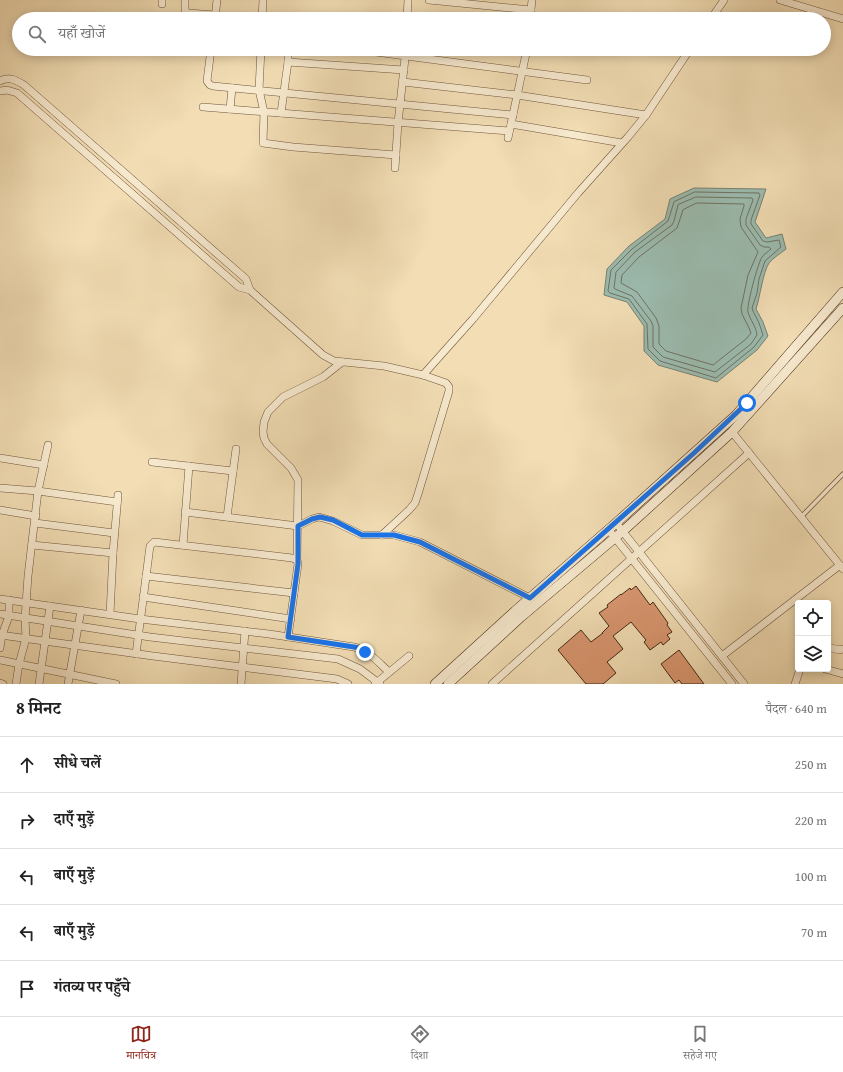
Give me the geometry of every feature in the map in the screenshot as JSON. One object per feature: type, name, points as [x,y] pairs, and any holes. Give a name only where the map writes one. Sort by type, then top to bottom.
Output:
[{"type":"main road","points":[[435,684],[736,415],[843,292]]},
{"type":"main road","points":[[448,684],[521,617],[623,531],[732,432],[843,308]]},
{"type":"street","points":[[185,0],[184,8],[186,12]]},
{"type":"street","points":[[216,12],[217,0]]},
{"type":"street","points":[[262,12],[263,0]]},
{"type":"street","points":[[407,12],[408,0]]},
{"type":"street","points":[[429,0],[453,1],[531,10],[532,0]]},
{"type":"street","points":[[716,12],[724,0]]},
{"type":"street","points":[[780,0],[820,12]]},
{"type":"street","points":[[831,15],[843,19]]},
{"type":"street","points":[[210,56],[207,81],[210,85],[512,115]]},
{"type":"street","points":[[261,56],[259,90],[264,112],[263,143],[293,147],[396,155]]},
{"type":"street","points":[[281,113],[288,56]]},
{"type":"street","points":[[395,168],[398,123],[406,56]]},
{"type":"street","points":[[430,56],[587,80]]},
{"type":"street","points":[[509,131],[525,56]]},
{"type":"street","points":[[423,375],[473,319],[578,193],[646,115],[685,56]]},
{"type":"street","points":[[288,62],[404,70]]},
{"type":"street","points":[[0,81],[10,78],[24,85],[246,279],[250,290]]},
{"type":"street","points":[[10,78],[12,90]]},
{"type":"street","points":[[403,82],[517,95],[646,115]]},
{"type":"street","points":[[230,109],[232,88]]},
{"type":"street","points":[[0,91],[12,90],[17,93],[239,287],[250,290],[323,355],[334,361],[384,366],[423,375],[446,383],[449,387],[449,391],[415,503],[382,535]]},
{"type":"street","points":[[203,107],[509,131],[622,143]]},
{"type":"street","points":[[288,637],[298,564],[298,480],[291,468],[266,444],[263,432],[264,422],[268,412],[283,397],[323,376],[342,362]]},
{"type":"street","points":[[722,656],[842,567],[732,432]]},
{"type":"street","points":[[16,684],[19,664],[26,638],[25,619],[38,491],[48,445]]},
{"type":"street","points":[[227,517],[236,449]]},
{"type":"street","points":[[492,684],[749,453]]},
{"type":"street","points":[[0,458],[44,464]]},
{"type":"street","points":[[152,462],[233,471]]},
{"type":"street","points":[[183,545],[189,466]]},
{"type":"street","points":[[0,488],[117,498],[110,614]]},
{"type":"street","points":[[0,510],[35,519],[114,533]]},
{"type":"street","points":[[185,512],[298,526],[320,517],[333,520],[362,535],[394,535],[420,542],[530,598]]},
{"type":"street","points":[[616,523],[744,684]]},
{"type":"street","points":[[608,530],[732,684]]},
{"type":"street","points":[[136,654],[150,546],[154,542],[292,558],[297,560]]},
{"type":"street","points":[[32,545],[113,553]]},
{"type":"street","points":[[146,576],[294,593]]},
{"type":"street","points":[[143,597],[290,618]]},
{"type":"street","points":[[0,599],[245,631],[359,648],[371,656],[389,672]]},
{"type":"street","points":[[0,648],[1,635],[9,616],[9,600]]},
{"type":"street","points":[[39,684],[40,668],[50,606]]},
{"type":"street","points":[[68,684],[71,674],[77,626],[81,610]]},
{"type":"street","points":[[0,614],[138,635],[244,649],[338,659],[360,669],[377,683],[409,656]]},
{"type":"street","points":[[241,684],[245,631]]},
{"type":"street","points":[[1,635],[242,668],[336,679],[348,684]]},
{"type":"street","points":[[831,648],[840,650],[843,649]]},
{"type":"street","points":[[0,660],[116,684]]},
{"type":"street","points":[[831,671],[843,674]]},
{"type":"street","points":[[795,684],[799,672]]},
{"type":"lane","points":[[801,517],[843,474]]},
{"type":"water","points":[[694,188],[766,189],[755,222],[766,238],[782,234],[786,249],[773,259],[767,267],[756,309],[768,336],[757,350],[717,382],[658,365],[644,351],[644,326],[627,302],[604,295],[607,269],[629,246],[665,219],[670,199]]},
{"type":"building","points":[[636,586],[650,605],[653,602],[668,623],[667,625],[672,632],[667,635],[670,639],[663,645],[661,642],[650,650],[644,642],[646,640],[631,622],[613,636],[623,649],[607,662],[616,673],[603,684],[586,684],[558,650],[581,630],[591,642],[603,633],[609,626],[599,613],[608,607],[607,605],[621,594]]},
{"type":"building","points":[[679,650],[704,684],[682,684],[679,680],[675,683],[661,664]]},
{"type":"route","points":[[365,652],[354,647],[288,637],[298,564],[298,526],[320,517],[333,520],[362,535],[394,535],[405,537],[420,542],[530,598],[694,453],[747,403]]}]
